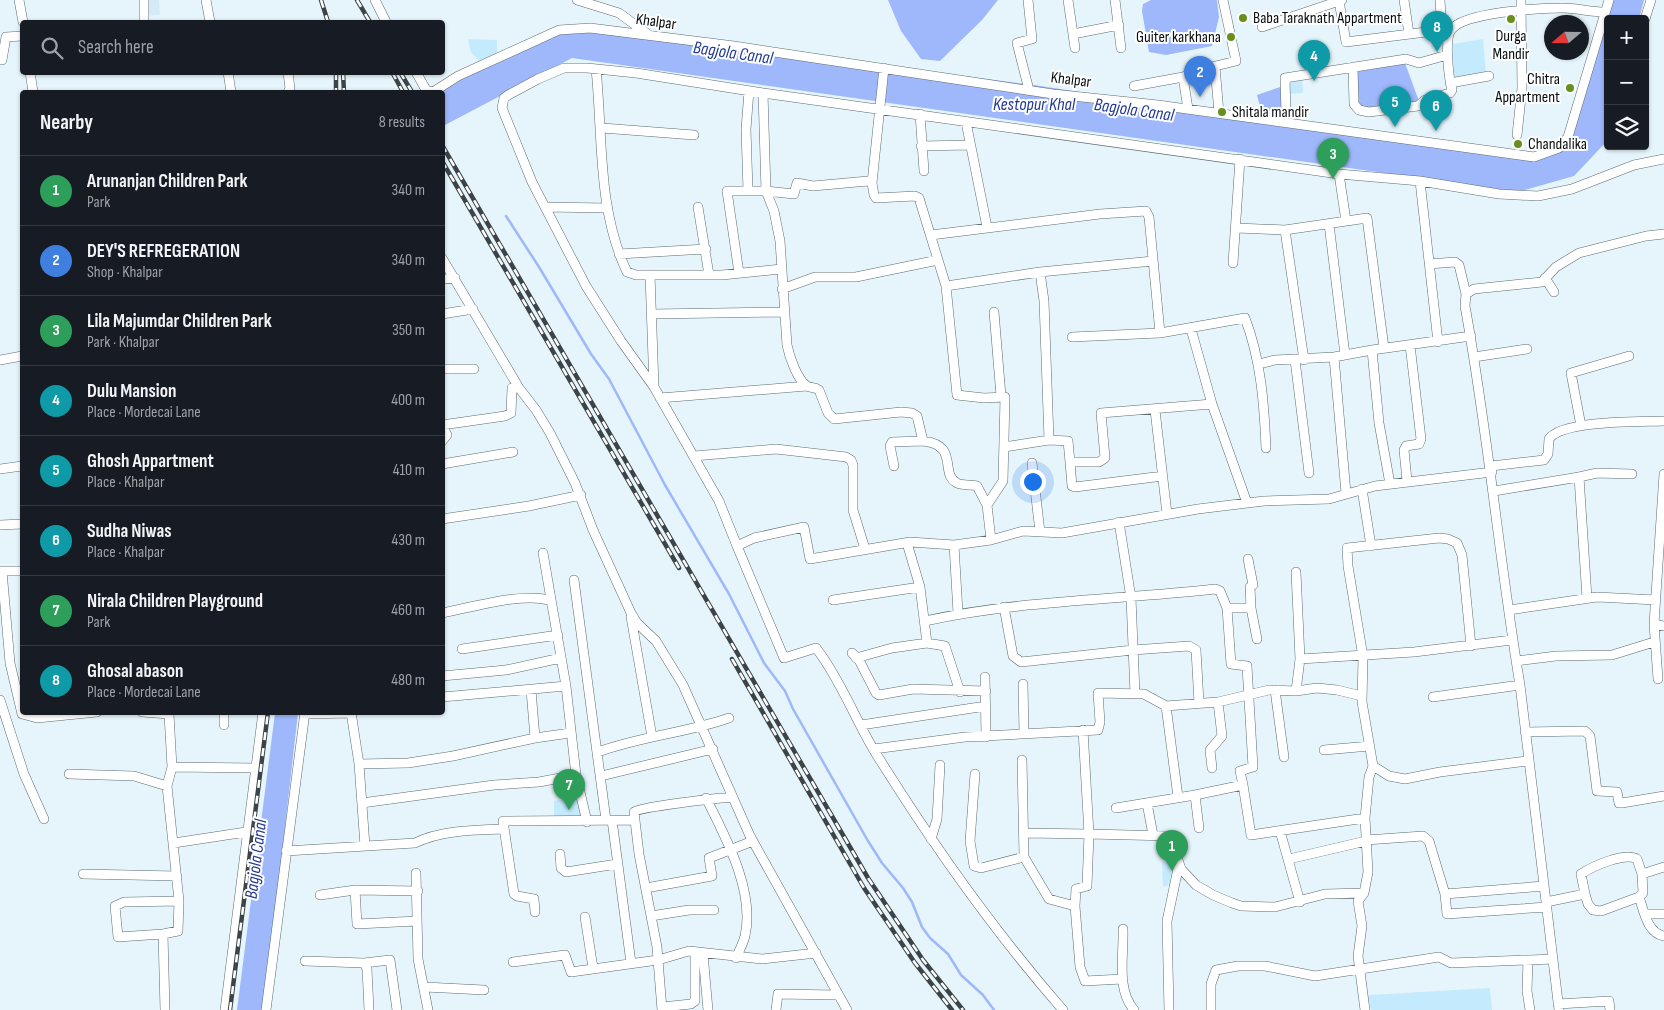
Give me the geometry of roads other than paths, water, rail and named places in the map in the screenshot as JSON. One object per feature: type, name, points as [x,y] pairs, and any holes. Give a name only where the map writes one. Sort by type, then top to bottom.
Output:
[{"type":"street","points":[[19,0],[23,20]]},
{"type":"street","points":[[144,0],[144,20]]},
{"type":"street","points":[[206,0],[210,20]]},
{"type":"street","points":[[375,0],[385,20]]},
{"type":"street","points":[[577,0],[619,13],[653,38]]},
{"type":"street","points":[[1028,0],[1032,39],[1018,42],[1029,90]]},
{"type":"street","points":[[1068,0],[1075,48]]},
{"type":"street","points":[[1115,0],[1122,48]]},
{"type":"street","points":[[1134,86],[1183,78],[1199,70],[1236,61],[1223,0]]},
{"type":"street","points":[[1262,27],[1341,0],[1346,42],[1442,30],[1440,0]]},
{"type":"street","points":[[1404,0],[1409,34]]},
{"type":"street","points":[[1517,135],[1522,88],[1521,0]]},
{"type":"street","name":"Khalpar","points":[[438,90],[458,76],[559,30],[590,28],[653,38],[734,46],[1029,90],[1188,109],[1534,157],[1548,154],[1560,148],[1568,136],[1609,0]]},
{"type":"street","points":[[1646,15],[1651,0]]},
{"type":"street","points":[[1353,67],[1354,104],[1362,112],[1418,106],[1425,100],[1450,93],[1447,55],[1450,30],[1456,25],[1492,14],[1520,10],[1566,8],[1605,12]]},
{"type":"street","points":[[1073,34],[1119,25]]},
{"type":"street","points":[[0,60],[2,60],[6,38],[20,36]]},
{"type":"street","points":[[1286,115],[1285,78],[1406,59],[1419,63],[1447,55]]},
{"type":"street","points":[[1215,67],[1218,113]]},
{"type":"street","points":[[1063,1010],[994,927],[931,839],[874,749],[828,664],[816,648],[784,658],[720,501],[654,387],[621,341],[586,286],[545,207],[507,125],[502,104],[510,94],[564,68],[596,69],[1339,174],[1420,181],[1499,194],[1538,196],[1572,189],[1634,165],[1664,159]]},
{"type":"street","points":[[884,68],[878,108],[872,183],[874,195],[876,198],[915,196],[919,198],[932,235],[946,286],[957,396],[1005,397],[1003,481],[987,505]]},
{"type":"street","points":[[596,69],[607,208],[619,254],[631,274],[709,275],[781,269]]},
{"type":"street","points":[[30,75],[32,90]]},
{"type":"street","points":[[228,75],[231,90]]},
{"type":"street","points":[[288,75],[289,90]]},
{"type":"street","name":"Khalpar","points":[[418,75],[426,90]]},
{"type":"street","points":[[1450,83],[1489,76]]},
{"type":"street","points":[[1183,78],[1188,109]]},
{"type":"street","points":[[748,191],[746,129],[749,91]]},
{"type":"street","points":[[763,94],[766,191],[774,212],[780,241],[782,290],[789,358],[807,386]]},
{"type":"street","points":[[920,114],[924,171]]},
{"type":"street","points":[[966,122],[987,227]]},
{"type":"street","points":[[602,128],[694,134]]},
{"type":"street","points":[[921,146],[970,145]]},
{"type":"street","points":[[1233,263],[1237,228],[1240,159]]},
{"type":"street","points":[[1339,174],[1346,221]]},
{"type":"street","points":[[739,273],[727,191],[766,191],[794,194],[797,183],[813,186],[868,181],[872,183]]},
{"type":"street","points":[[1420,181],[1438,342]]},
{"type":"street","points":[[545,207],[607,208]]},
{"type":"street","points":[[698,207],[709,275]]},
{"type":"street","points":[[932,235],[987,227],[1146,211],[1149,217],[1160,334]]},
{"type":"street","points":[[1237,228],[1285,230],[1367,218],[1384,348]]},
{"type":"street","points":[[1329,224],[1345,355]]},
{"type":"street","points":[[1285,230],[1300,360],[1309,473]]},
{"type":"street","points":[[1466,294],[1474,289],[1542,282],[1567,259],[1579,253],[1646,236],[1664,234]]},
{"type":"street","points":[[619,254],[706,248]]},
{"type":"street","points":[[782,290],[815,277],[856,277],[938,260]]},
{"type":"street","points":[[946,286],[1040,272],[1153,261]]},
{"type":"street","points":[[1429,264],[1455,262],[1459,265],[1466,294],[1494,491],[1512,640],[1520,684],[1558,1007],[1610,1001],[1610,1010]]},
{"type":"street","points":[[445,263],[519,388],[536,410],[550,433],[581,495],[593,530],[630,613],[637,623],[656,641],[683,685],[753,841],[847,1010]]},
{"type":"street","points":[[1040,272],[1044,301],[1049,440]]},
{"type":"street","points":[[650,275],[654,387]]},
{"type":"street","points":[[445,279],[455,278]]},
{"type":"street","points":[[1545,278],[1554,292]]},
{"type":"street","points":[[445,314],[473,309]]},
{"type":"street","points":[[652,314],[785,312]]},
{"type":"street","points":[[994,312],[1001,396]]},
{"type":"street","points":[[1072,337],[1160,334],[1245,318],[1259,364],[1266,448]]},
{"type":"street","points":[[1191,329],[1212,404],[1247,503]]},
{"type":"street","points":[[1259,364],[1275,360],[1334,357],[1471,336]]},
{"type":"street","points":[[1407,481],[1404,448],[1420,444],[1421,439],[1410,345]]},
{"type":"street","points":[[1474,357],[1527,349]]},
{"type":"street","points":[[1372,350],[1379,422],[1390,484]]},
{"type":"street","points":[[0,360],[20,356]]},
{"type":"street","points":[[1581,426],[1571,373],[1629,356]]},
{"type":"street","points":[[1334,357],[1346,494]]},
{"type":"street","points":[[445,369],[474,369]]},
{"type":"street","points":[[660,398],[807,386],[819,390],[828,413],[834,419],[901,412],[912,413],[919,421],[923,441]]},
{"type":"street","points":[[445,426],[505,416],[511,413],[512,388],[519,388]]},
{"type":"street","points":[[1070,462],[1099,462],[1105,458],[1101,413],[1212,404]]},
{"type":"street","points":[[1154,410],[1167,514]]},
{"type":"street","points":[[737,546],[754,538],[804,527],[810,559],[907,543],[954,545],[991,540],[1023,531],[1062,533],[1167,514],[1247,503],[1329,499],[1362,489],[1544,460],[1548,454],[1551,435],[1563,429],[1581,426],[1664,421]]},
{"type":"street","points":[[1004,447],[1049,440],[1068,440],[1072,486],[1075,487],[1163,476]]},
{"type":"street","points":[[894,466],[890,446],[892,442],[923,441],[938,444],[943,449],[952,479],[959,484],[977,486],[987,505],[991,540]]},
{"type":"street","points":[[694,456],[776,449],[846,457],[852,465],[854,510],[865,550]]},
{"type":"street","points":[[445,463],[513,452]]},
{"type":"street","points":[[1032,463],[1040,532]]},
{"type":"street","points":[[0,469],[20,466]]},
{"type":"street","points":[[1494,491],[1597,473],[1632,474]]},
{"type":"street","points":[[1658,679],[1654,624],[1664,474]]},
{"type":"street","points":[[1579,477],[1587,598]]},
{"type":"street","points":[[1362,489],[1371,546]]},
{"type":"street","points":[[445,519],[529,506],[581,495]]},
{"type":"street","points":[[1119,522],[1131,598],[1135,694]]},
{"type":"street","points":[[0,525],[20,524]]},
{"type":"street","points":[[1365,1010],[1359,969],[1362,926],[1358,901],[1364,893],[1368,872],[1365,818],[1369,777],[1373,766],[1362,696],[1364,657],[1348,566],[1347,548],[1439,538],[1448,539],[1456,543],[1462,556],[1471,646]]},
{"type":"street","points":[[907,543],[920,587],[927,643]]},
{"type":"street","points":[[954,545],[958,613]]},
{"type":"street","points":[[544,554],[562,658],[576,775],[586,822]]},
{"type":"street","points":[[1248,559],[1253,585],[1250,587],[1250,608],[1257,639]]},
{"type":"street","points":[[20,571],[1,571],[10,663],[20,706]]},
{"type":"street","points":[[1296,572],[1300,658],[1296,691]]},
{"type":"street","points":[[574,580],[601,776],[618,864],[631,963]]},
{"type":"street","points":[[833,600],[920,587]]},
{"type":"street","points":[[925,621],[958,613],[1004,607],[1131,598],[1215,589],[1223,595],[1226,608],[1231,664],[1246,666],[1254,767],[1240,771],[1251,835],[1365,818]]},
{"type":"street","points":[[445,612],[514,600],[542,598],[551,601]]},
{"type":"street","points":[[1509,610],[1587,598],[1656,600]]},
{"type":"street","points":[[1004,607],[1013,656],[1021,662],[1189,646],[1196,650],[1199,703]]},
{"type":"street","points":[[1226,608],[1250,608]]},
{"type":"street","points":[[630,613],[652,737]]},
{"type":"street","points":[[1654,624],[1664,626]]},
{"type":"street","points":[[462,649],[558,635]]},
{"type":"street","points":[[1300,658],[1364,657],[1512,640]]},
{"type":"street","points":[[1516,661],[1556,656],[1612,654],[1654,642]]},
{"type":"street","points":[[960,692],[945,646],[927,643],[854,655],[876,693],[880,695],[913,689],[960,692],[986,691]]},
{"type":"street","points":[[445,676],[506,670],[562,658]]},
{"type":"street","points":[[985,677],[986,737]]},
{"type":"street","points":[[1023,684],[1024,733]]},
{"type":"street","points":[[1433,697],[1520,684]]},
{"type":"street","points":[[445,697],[566,686]]},
{"type":"street","points":[[874,749],[1024,733],[1098,730],[1100,722],[1098,694],[1144,694],[1166,706],[1218,702],[1275,690],[1296,691],[1317,688],[1337,690],[1362,696]]},
{"type":"street","points":[[531,690],[535,738]]},
{"type":"street","points":[[1275,690],[1284,757]]},
{"type":"street","points":[[0,700],[24,774],[44,819]]},
{"type":"street","points":[[1212,768],[1210,750],[1222,736],[1218,702]]},
{"type":"street","points":[[861,725],[986,706]]},
{"type":"street","points":[[1166,706],[1178,797]]},
{"type":"street","points":[[26,715],[38,718],[68,715]]},
{"type":"street","points":[[169,715],[172,767],[166,786],[174,843],[178,901],[178,931],[118,937],[116,904],[124,902],[178,901]]},
{"type":"street","points":[[224,715],[224,725]]},
{"type":"street","points":[[225,1010],[263,715]]},
{"type":"street","points":[[266,1010],[305,715]]},
{"type":"street","points":[[351,715],[359,764],[365,846]]},
{"type":"street","points":[[598,752],[615,745],[702,727],[729,718]]},
{"type":"street","points":[[1082,730],[1089,834],[1087,886],[1076,889],[1075,906],[1080,967],[1085,981],[1122,978]]},
{"type":"street","points":[[1526,732],[1585,731],[1590,736],[1597,791],[1613,790],[1616,792],[1619,803],[1664,796]]},
{"type":"street","points":[[359,764],[408,763],[570,733]]},
{"type":"street","points":[[1324,750],[1370,746]]},
{"type":"street","points":[[601,776],[712,749]]},
{"type":"street","points":[[1022,760],[1024,857],[1049,899],[1075,906]]},
{"type":"street","points":[[1373,766],[1390,776],[1405,779],[1528,762]]},
{"type":"street","points":[[931,839],[937,819],[940,765]]},
{"type":"street","points":[[172,767],[256,768]]},
{"type":"street","points":[[69,774],[134,776],[166,786]]},
{"type":"street","points":[[974,774],[970,842],[974,866],[981,868],[1024,857]]},
{"type":"street","points":[[362,803],[485,786],[539,782],[576,775]]},
{"type":"street","points":[[1116,808],[1243,785]]},
{"type":"street","points":[[1195,795],[1198,828]]},
{"type":"street","points":[[699,953],[695,1001],[691,1004],[662,1009],[658,960],[634,812],[637,808],[668,806],[706,798],[732,797]]},
{"type":"street","points":[[706,798],[732,849],[746,904],[745,936],[736,958]]},
{"type":"street","points":[[1147,803],[1153,835]]},
{"type":"street","points":[[535,912],[534,899],[514,894],[503,821],[549,820],[586,822],[634,820]]},
{"type":"street","points":[[286,852],[415,843],[424,838],[470,830],[504,829]]},
{"type":"street","points":[[1280,830],[1300,902]]},
{"type":"street","points":[[174,843],[246,832]]},
{"type":"street","points":[[1025,833],[1170,836],[1179,864],[1196,885],[1213,895],[1242,906],[1275,907],[1325,894],[1364,893]]},
{"type":"street","points":[[1289,859],[1366,841],[1423,836],[1430,841],[1445,894],[1447,914],[1546,905],[1585,894]]},
{"type":"street","points":[[646,888],[712,876],[709,858],[753,841]]},
{"type":"street","points":[[560,854],[561,868],[566,872],[618,864]]},
{"type":"street","points":[[1631,856],[1637,859],[1642,874],[1644,893],[1639,896],[1597,912],[1588,904],[1581,874],[1601,864],[1631,856]]},
{"type":"street","points":[[1170,1010],[1167,920],[1179,864]]},
{"type":"street","points":[[1642,874],[1664,867]]},
{"type":"street","points":[[416,873],[418,891],[418,959],[428,1010]]},
{"type":"street","points":[[83,874],[176,876]]},
{"type":"street","points":[[1445,894],[1544,886]]},
{"type":"street","points":[[320,895],[355,890],[418,891]]},
{"type":"street","points":[[355,890],[358,924],[418,921]]},
{"type":"street","points":[[1639,896],[1645,914],[1654,931],[1664,936]]},
{"type":"street","points":[[651,916],[689,910],[714,910]]},
{"type":"street","points":[[1645,914],[1664,914]]},
{"type":"street","points":[[585,917],[593,968]]},
{"type":"street","points":[[1123,929],[1122,978],[1128,1002],[1134,1010]]},
{"type":"street","points":[[163,934],[165,1010]]},
{"type":"street","points":[[513,962],[564,956],[570,972],[658,960],[690,952],[736,958],[762,959],[816,953]]},
{"type":"street","points":[[699,953],[708,1010]]},
{"type":"street","points":[[1211,1010],[1212,977],[1216,970],[1225,967],[1265,966],[1315,976],[1439,957],[1451,964],[1553,959]]},
{"type":"street","points":[[305,962],[364,963],[390,960],[397,1010]]},
{"type":"street","points":[[1528,960],[1527,991],[1530,1010]]},
{"type":"street","points":[[364,963],[367,969],[369,1010]]},
{"type":"street","points":[[425,987],[484,990]]},
{"type":"street","points":[[776,1010],[778,994],[837,995]]},
{"type":"water","points":[[888,0],[998,0],[982,20],[940,61],[921,59],[901,31]]},
{"type":"water","points":[[1151,0],[1217,0],[1219,17],[1212,46],[1166,55],[1149,52],[1142,11],[1143,4]]},
{"type":"water","name":"Kestopur Khal","points":[[1610,0],[1644,0],[1640,15],[1605,15]]},
{"type":"water","name":"Kestopur Khal","points":[[1604,18],[1604,144],[1574,176],[1518,192],[572,58],[445,125],[444,90],[529,39],[576,25],[1034,85],[1533,161],[1560,151]]},
{"type":"water","points":[[1405,63],[1420,104],[1360,111],[1356,72]]},
{"type":"water","points":[[1283,86],[1283,115],[1262,114],[1257,95]]},
{"type":"water","points":[[275,715],[298,715],[264,1010],[237,1010]]},
{"type":"waterway","points":[[506,216],[591,354],[609,379],[665,485],[729,594],[764,663],[785,691],[793,709],[868,841],[882,863],[912,902],[922,927],[930,938],[948,954],[961,975],[983,995],[994,1010]]},
{"type":"railway","points":[[321,0],[327,20]]},
{"type":"railway","points":[[357,0],[369,20]]},
{"type":"railway","points":[[336,75],[336,90]]},
{"type":"railway","points":[[343,75],[344,90]]},
{"type":"railway","points":[[394,75],[402,90]]},
{"type":"railway","points":[[402,75],[411,90]]},
{"type":"railway","points":[[445,150],[868,878],[923,960],[963,1010]]},
{"type":"railway","points":[[445,166],[679,568]]},
{"type":"railway","points":[[732,659],[864,888],[915,963],[952,1010]]},
{"type":"railway","points":[[230,1010],[268,715]]},
{"type":"place","name":"Baba Taraknath Appartment","points":[[1243,18]]},
{"type":"place","name":"Durga Mandir","points":[[1511,19]]},
{"type":"place","name":"Guiter karkhana","points":[[1231,37]]},
{"type":"place","name":"Ghosal abason","points":[[1437,52]]},
{"type":"place","name":"Dulu Mansion","points":[[1314,81]]},
{"type":"place","name":"Chitra Appartment","points":[[1570,88]]},
{"type":"place","name":"DEY'S REFREGERATION","points":[[1200,97]]},
{"type":"place","name":"Shitala mandir","points":[[1222,112]]},
{"type":"place","name":"Ghosh Appartment","points":[[1395,127]]},
{"type":"place","name":"Sudha Niwas","points":[[1436,131]]},
{"type":"place","name":"Chandalika","points":[[1518,144]]},
{"type":"place","name":"Lila Majumdar Children Park","points":[[1333,179]]},
{"type":"place","name":"Nirala Children Playground","points":[[569,810]]},
{"type":"place","name":"Arunanjan Children Park","points":[[1172,871]]},
{"type":"water label","name":"Bagjola Canal","points":[[733,53]]},
{"type":"water label","name":"Bagjola Canal","points":[[1134,110]]},
{"type":"water label","name":"Bagjola Canal","points":[[256,859]]}]
